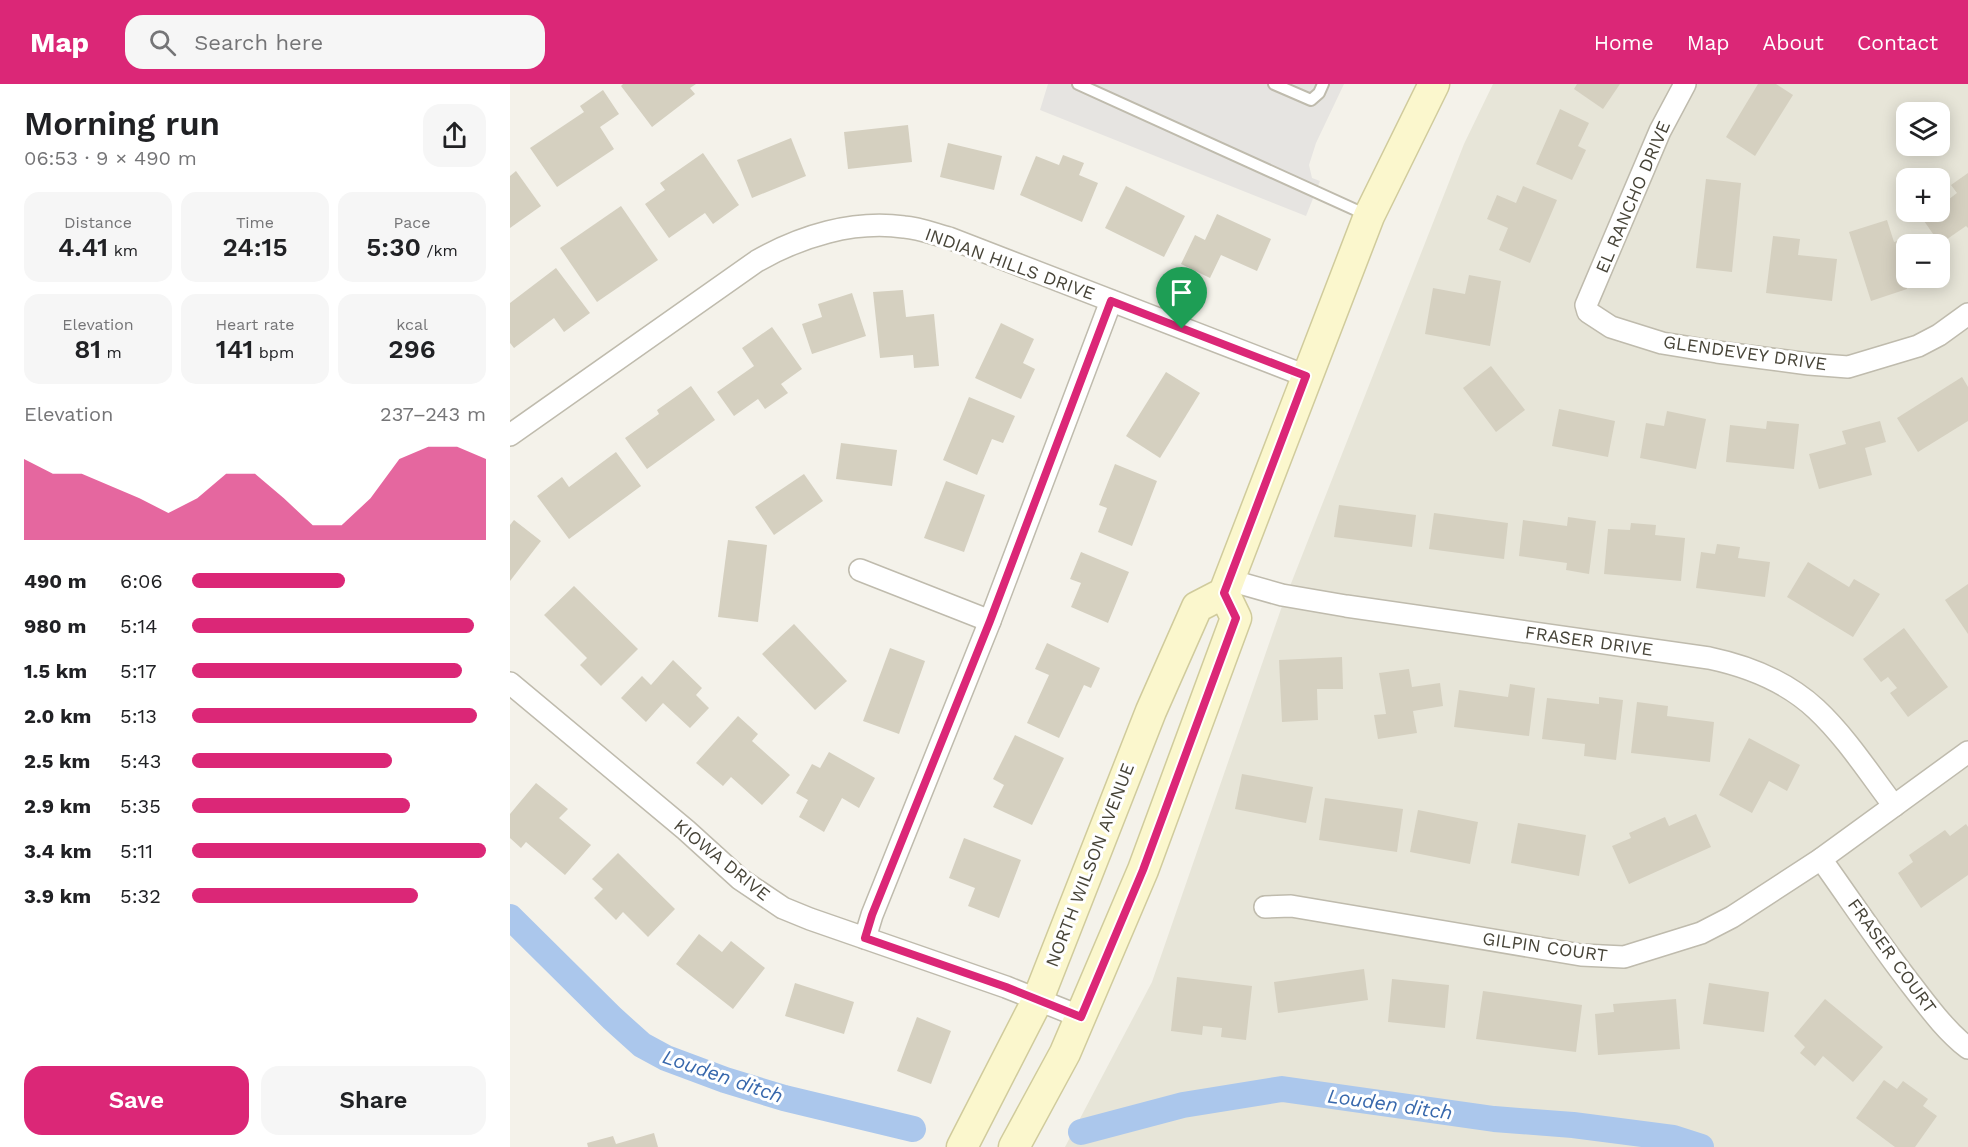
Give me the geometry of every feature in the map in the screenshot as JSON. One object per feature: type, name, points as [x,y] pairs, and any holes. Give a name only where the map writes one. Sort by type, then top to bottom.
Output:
[{"type":"main road","points":[[1014,1147],[1065,1053],[1143,870],[1236,618],[1227,586],[1369,216],[1434,84]]},
{"type":"main road","name":"NORTH WILSON AVENUE","points":[[962,1147],[1038,999],[1151,711],[1197,607],[1227,586]]},
{"type":"street","name":"EL RANCHO DRIVE","points":[[1588,312],[1587,305],[1660,130],[1685,84]]},
{"type":"street","name":"INDIAN HILLS DRIVE","points":[[510,435],[777,249],[827,232],[866,226],[906,227],[949,238],[1306,376]]},
{"type":"street","points":[[865,938],[872,915],[990,621],[1111,301]]},
{"type":"street","name":"GLENDEVEY DRIVE","points":[[1588,312],[1611,327],[1662,343],[1763,358],[1848,367],[1918,346],[1939,335],[1968,314]]},
{"type":"street","points":[[860,570],[990,621]]},
{"type":"street","name":"FRASER DRIVE","points":[[1227,586],[1346,606],[1688,654],[1738,664],[1799,695],[1816,709],[1850,746],[1894,806]]},
{"type":"street","name":"KIOWA DRIVE","points":[[510,683],[686,830],[740,879],[783,908],[1038,999],[1081,1017]]},
{"type":"street","name":"GILPIN COURT","points":[[1265,907],[1291,906],[1581,956],[1624,957],[1701,933],[1732,917],[1821,859],[1968,752]]},
{"type":"street","name":"FRASER COURT","points":[[1821,859],[1900,971],[1954,1038],[1968,1048]]},
{"type":"lane","points":[[1078,84],[1369,216]]},
{"type":"lane","points":[[1274,84],[1311,100],[1319,93],[1323,84]]},
{"type":"shaded area","points":[[1048,84],[1344,84],[1316,143],[1309,165],[1312,178],[1320,181],[1306,216],[1040,110]]},
{"type":"shaded area","points":[[1493,84],[1968,84],[1968,1147],[1065,1147],[1152,982],[1281,609],[1464,144]]},
{"type":"building","points":[[623,84],[696,84],[690,88],[695,94],[652,127],[621,86]]},
{"type":"building","points":[[1577,84],[1620,84],[1603,109],[1574,89]]},
{"type":"building","points":[[1758,84],[1776,84],[1793,95],[1755,156],[1726,137]]},
{"type":"building","points":[[603,90],[619,114],[600,127],[614,149],[557,187],[530,148],[584,112],[580,106]]},
{"type":"building","points":[[1560,109],[1589,123],[1578,146],[1586,150],[1572,180],[1536,164]]},
{"type":"building","points":[[908,125],[912,162],[848,169],[844,132]]},
{"type":"building","points":[[791,138],[806,176],[752,198],[737,160]]},
{"type":"building","points":[[948,143],[1002,156],[994,190],[940,177]]},
{"type":"building","points":[[703,153],[739,205],[713,224],[705,213],[669,238],[645,204],[665,190],[660,183]]},
{"type":"building","points":[[1063,155],[1084,163],[1079,175],[1098,183],[1082,222],[1020,195],[1036,156],[1059,165]]},
{"type":"building","points":[[516,171],[541,206],[510,228],[510,176]]},
{"type":"building","points":[[1968,173],[1968,228],[1966,226],[1950,237],[1950,234],[1933,234],[1925,222],[1950,222],[1950,198],[1957,193],[1951,185]]},
{"type":"building","points":[[1706,179],[1741,183],[1732,272],[1696,268]]},
{"type":"building","points":[[1126,186],[1185,216],[1164,257],[1105,228]]},
{"type":"building","points":[[1523,186],[1557,200],[1530,263],[1499,250],[1508,228],[1487,219],[1497,195],[1516,203]]},
{"type":"building","points":[[621,206],[658,260],[597,302],[560,248]]},
{"type":"building","points":[[1217,214],[1271,239],[1257,271],[1221,255],[1210,278],[1181,264],[1195,235],[1205,240]]},
{"type":"building","points":[[1887,220],[1894,242],[1896,241],[1896,288],[1907,289],[1871,301],[1849,232]]},
{"type":"building","points":[[1773,236],[1800,239],[1798,255],[1837,259],[1832,301],[1766,293]]},
{"type":"building","points":[[556,268],[590,313],[564,332],[554,318],[514,348],[510,343],[510,303]]},
{"type":"building","points":[[1469,275],[1501,281],[1490,346],[1425,334],[1433,288],[1465,294]]},
{"type":"building","points":[[903,290],[906,317],[934,314],[939,366],[914,368],[913,355],[880,358],[873,292]]},
{"type":"building","points":[[852,293],[866,336],[812,354],[802,324],[822,317],[818,304]]},
{"type":"building","points":[[1001,323],[1034,339],[1023,363],[1035,369],[1021,399],[975,378]]},
{"type":"building","points":[[772,327],[802,369],[781,384],[788,393],[765,409],[758,399],[734,416],[717,392],[754,366],[742,348]]},
{"type":"building","points":[[1491,366],[1525,410],[1496,432],[1463,388]]},
{"type":"building","points":[[1166,372],[1200,393],[1160,458],[1126,436]]},
{"type":"building","points":[[1962,377],[1968,387],[1968,421],[1918,452],[1897,418]]},
{"type":"building","points":[[691,386],[715,420],[647,469],[625,438],[659,414],[657,410]]},
{"type":"building","points":[[969,397],[1015,416],[1003,443],[992,439],[977,475],[943,460]]},
{"type":"building","points":[[1559,409],[1615,421],[1608,457],[1552,446]]},
{"type":"building","points":[[1667,411],[1706,419],[1696,469],[1640,458],[1646,423],[1664,426]]},
{"type":"building","points":[[1767,421],[1799,424],[1794,469],[1726,462],[1730,425],[1766,429]]},
{"type":"building","points":[[1880,421],[1886,442],[1865,448],[1872,475],[1819,489],[1809,454],[1846,444],[1842,431]]},
{"type":"building","points":[[841,443],[897,450],[892,486],[836,479]]},
{"type":"building","points":[[616,452],[641,486],[569,539],[537,496],[562,477],[569,487]]},
{"type":"building","points":[[1115,464],[1157,481],[1132,546],[1098,532],[1107,508],[1099,505]]},
{"type":"building","points":[[804,474],[823,501],[774,535],[755,507]]},
{"type":"building","points":[[946,481],[985,495],[964,552],[924,538]]},
{"type":"building","points":[[1339,505],[1416,515],[1412,547],[1334,537]]},
{"type":"building","points":[[1434,513],[1508,523],[1504,559],[1429,549]]},
{"type":"building","points":[[1568,517],[1596,521],[1589,574],[1566,570],[1567,563],[1519,556],[1523,520],[1567,526]]},
{"type":"building","points":[[514,520],[541,541],[510,581],[510,525]]},
{"type":"building","points":[[1631,523],[1656,525],[1655,535],[1685,538],[1681,581],[1604,574],[1608,529],[1630,530]]},
{"type":"building","points":[[728,540],[767,545],[758,622],[718,617]]},
{"type":"building","points":[[1717,544],[1740,547],[1738,558],[1770,562],[1765,597],[1696,588],[1701,552],[1715,554]]},
{"type":"building","points":[[1081,552],[1129,572],[1108,623],[1071,607],[1081,583],[1070,579]]},
{"type":"building","points":[[1808,562],[1849,587],[1854,579],[1880,594],[1853,637],[1787,597]]},
{"type":"building","points":[[1968,584],[1968,634],[1945,600]]},
{"type":"building","points":[[574,586],[638,649],[601,686],[580,665],[587,658],[544,615]]},
{"type":"building","points":[[794,624],[847,681],[815,710],[762,654]]},
{"type":"building","points":[[1904,628],[1948,687],[1908,717],[1890,693],[1897,688],[1888,677],[1881,682],[1863,659]]},
{"type":"building","points":[[1047,643],[1100,668],[1091,688],[1084,685],[1059,738],[1027,723],[1049,675],[1035,669]]},
{"type":"building","points":[[890,648],[925,661],[899,734],[863,721]]},
{"type":"building","points":[[1342,657],[1343,689],[1317,689],[1318,720],[1282,722],[1279,660]]},
{"type":"building","points":[[673,660],[702,688],[696,695],[709,708],[690,728],[663,703],[646,722],[621,698],[642,676],[651,685]]},
{"type":"building","points":[[1409,669],[1412,687],[1440,683],[1443,706],[1413,711],[1417,733],[1378,739],[1374,715],[1386,714],[1379,673]]},
{"type":"building","points":[[1510,684],[1535,688],[1529,736],[1454,727],[1459,690],[1508,697]]},
{"type":"building","points":[[1599,697],[1623,700],[1616,760],[1584,756],[1585,744],[1542,739],[1547,698],[1599,704]]},
{"type":"building","points":[[1637,702],[1668,706],[1667,716],[1714,722],[1710,762],[1631,753]]},
{"type":"building","points":[[738,716],[758,734],[752,741],[790,775],[762,805],[731,777],[723,786],[696,763]]},
{"type":"building","points":[[1015,735],[1064,758],[1032,825],[993,807],[1004,785],[993,779]]},
{"type":"building","points":[[1749,738],[1800,765],[1787,791],[1769,781],[1752,813],[1719,795]]},
{"type":"building","points":[[829,752],[875,778],[859,808],[842,798],[824,832],[799,817],[808,800],[796,793],[812,764],[820,768]]},
{"type":"building","points":[[1242,774],[1313,787],[1306,823],[1235,809]]},
{"type":"building","points":[[536,783],[568,809],[559,818],[591,845],[565,875],[526,842],[521,848],[510,838],[510,814]]},
{"type":"building","points":[[1325,798],[1403,809],[1397,852],[1319,840]]},
{"type":"building","points":[[1418,810],[1478,822],[1470,864],[1410,852]]},
{"type":"building","points":[[1696,814],[1711,847],[1629,884],[1612,846],[1631,838],[1629,833],[1665,817],[1669,826]]},
{"type":"building","points":[[1518,823],[1586,835],[1579,876],[1511,863]]},
{"type":"building","points":[[1966,824],[1968,827],[1968,875],[1921,908],[1898,873],[1913,862],[1909,855],[1945,830],[1950,836]]},
{"type":"building","points":[[964,838],[1021,860],[999,918],[968,906],[975,888],[949,878]]},
{"type":"building","points":[[618,853],[675,909],[648,937],[623,912],[616,920],[594,898],[603,889],[592,879]]},
{"type":"building","points":[[699,934],[722,952],[731,941],[765,968],[733,1009],[676,964]]},
{"type":"building","points":[[1364,969],[1368,1000],[1278,1013],[1274,982]]},
{"type":"building","points":[[1177,977],[1252,986],[1246,1040],[1221,1037],[1222,1028],[1203,1026],[1202,1035],[1171,1031]]},
{"type":"building","points":[[1392,979],[1449,985],[1445,1028],[1388,1022]]},
{"type":"building","points":[[795,983],[854,1002],[844,1034],[785,1016]]},
{"type":"building","points":[[1709,983],[1769,992],[1764,1032],[1703,1024]]},
{"type":"building","points":[[1483,991],[1582,1005],[1576,1052],[1476,1039]]},
{"type":"building","points":[[1676,999],[1680,1049],[1598,1055],[1595,1014],[1614,1012],[1613,1004]]},
{"type":"building","points":[[1825,999],[1883,1047],[1853,1082],[1823,1056],[1815,1066],[1800,1053],[1805,1047],[1794,1036]]},
{"type":"building","points":[[917,1017],[951,1031],[931,1084],[897,1071]]},
{"type":"building","points":[[1884,1080],[1897,1089],[1903,1081],[1928,1099],[1923,1106],[1937,1116],[1915,1147],[1895,1147],[1856,1118]]},
{"type":"building","points":[[654,1133],[658,1147],[588,1147],[587,1143],[613,1136],[616,1144]]},
{"type":"waterway","name":"Louden ditch","points":[[510,917],[612,1018],[642,1045],[666,1058],[725,1080],[784,1098],[913,1129]]},
{"type":"waterway","name":"Louden ditch","points":[[1081,1132],[1183,1105],[1282,1089],[1494,1119],[1573,1125],[1673,1138],[1701,1147]]},
{"type":"route","points":[[1111,301],[1182,329],[1306,376],[1224,593],[1236,618],[1143,870],[1081,1017],[1006,987],[865,938],[872,915],[990,621],[1111,301]]}]
